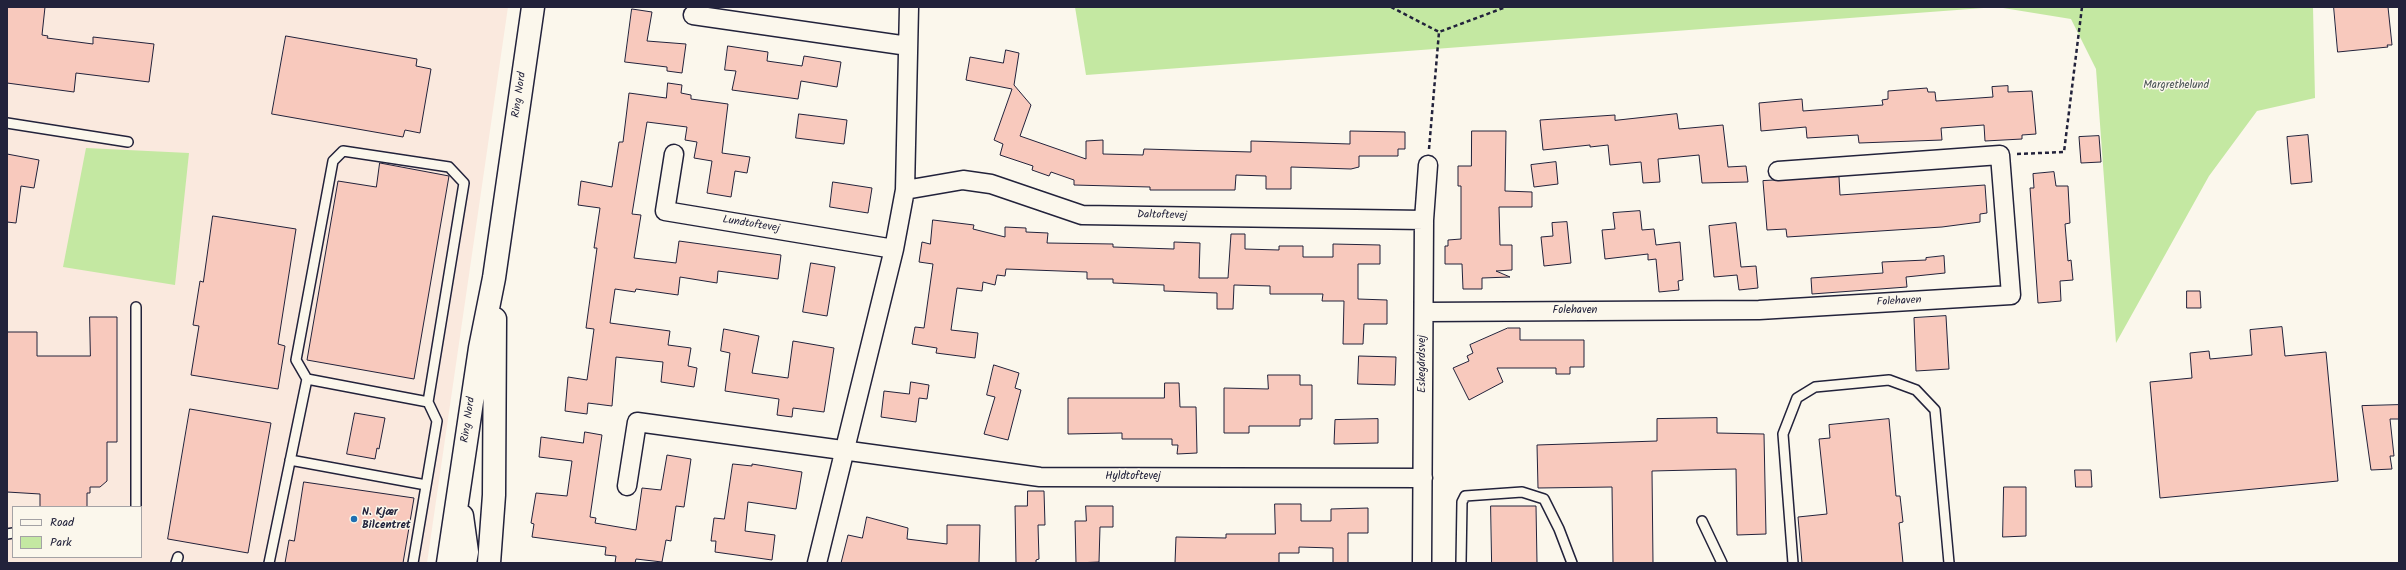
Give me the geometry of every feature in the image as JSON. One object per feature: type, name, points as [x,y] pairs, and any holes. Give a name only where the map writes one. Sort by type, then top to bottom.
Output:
[{"type":"main road","name":"Ring Nord","points":[[448,563],[480,348],[494,278],[533,7]]},
{"type":"main road","name":"Ring Nord","points":[[489,563],[494,495],[494,278]]},
{"type":"main road","points":[[459,489],[467,552],[465,563]]},
{"type":"street","points":[[817,563],[894,249],[906,190],[909,7]]},
{"type":"street","points":[[693,15],[908,46]]},
{"type":"street","name":"Lundtoftevej","points":[[674,154],[665,211],[894,249]]},
{"type":"street","points":[[1778,171],[2000,155]]},
{"type":"street","name":"Folehaven","points":[[1424,312],[1759,310],[2011,295],[2000,155]]},
{"type":"street","name":"Eskegårdsvej","points":[[1422,563],[1424,220],[1428,165]]},
{"type":"street","name":"Daltoftevej","points":[[906,190],[963,180],[991,184],[1082,215],[1424,220]]},
{"type":"street","points":[[627,486],[637,422],[845,450]]},
{"type":"street","name":"Hyldtoftevej","points":[[845,450],[1040,477],[1423,478]]},
{"type":"lane","points":[[7,123],[128,142]]},
{"type":"lane","points":[[269,563],[307,379],[296,360],[333,161],[343,151],[449,167],[464,183],[428,402],[437,421],[413,563]]},
{"type":"lane","points":[[136,306],[136,506]]},
{"type":"lane","points":[[307,379],[428,402]]},
{"type":"lane","points":[[1793,563],[1783,434],[1797,398],[1815,387],[1890,380],[1916,390],[1935,410],[1949,563]]},
{"type":"lane","points":[[290,460],[426,485]]},
{"type":"lane","points":[[1461,563],[1462,502],[1465,496],[1522,492],[1544,499],[1559,529],[1572,563]]},
{"type":"lane","points":[[1702,521],[1722,563]]},
{"type":"path","points":[[1392,7],[1439,32],[1506,7]]},
{"type":"path","points":[[2000,155],[2064,152],[2082,7]]},
{"type":"path","points":[[1428,165],[1439,32]]},
{"type":"shaded area","points":[[7,7],[508,7],[427,563],[7,563]]},
{"type":"green space","points":[[1075,7],[1997,7],[1086,75]]},
{"type":"green space","name":"Margrethelund","points":[[1997,7],[2313,7],[2315,98],[2257,111],[2209,176],[2116,343],[2096,69],[2071,19]]},
{"type":"green space","points":[[86,148],[189,153],[175,285],[63,267]]},
{"type":"building","points":[[7,7],[45,7],[42,35],[48,36],[47,38],[93,44],[93,37],[154,44],[149,82],[76,73],[74,92],[7,83]]},
{"type":"building","points":[[2334,7],[2388,7],[2392,45],[2387,45],[2388,47],[2338,52]]},
{"type":"building","points":[[632,9],[652,12],[647,41],[686,44],[682,73],[667,71],[667,67],[625,62]]},
{"type":"building","points":[[286,36],[417,59],[416,66],[431,69],[420,133],[405,130],[403,137],[272,114]]},
{"type":"building","points":[[728,46],[768,52],[767,61],[802,66],[804,56],[841,62],[837,87],[801,81],[798,99],[732,90],[736,71],[725,70]]},
{"type":"building","points":[[1006,50],[1019,53],[1014,85],[1031,105],[1020,136],[1086,159],[1086,141],[1103,140],[1103,154],[1143,155],[1144,149],[1251,152],[1251,141],[1350,144],[1350,131],[1405,132],[1405,149],[1398,149],[1398,156],[1359,156],[1359,167],[1351,169],[1291,167],[1291,189],[1266,189],[1266,176],[1236,175],[1235,190],[1150,190],[1150,187],[1074,185],[1074,180],[1051,172],[1049,176],[1032,170],[1033,166],[1000,155],[1003,144],[994,140],[1012,89],[966,80],[970,57],[1003,63]]},
{"type":"building","points":[[668,83],[682,85],[681,93],[691,95],[691,99],[728,104],[722,153],[750,157],[747,173],[735,171],[731,197],[707,193],[712,161],[694,158],[697,142],[685,140],[687,127],[647,122],[632,214],[641,215],[634,258],[676,263],[679,241],[781,255],[778,279],[718,271],[717,283],[680,277],[678,295],[636,289],[635,292],[615,289],[610,323],[670,331],[668,345],[691,348],[688,366],[697,368],[694,387],[661,382],[663,362],[616,357],[612,406],[588,403],[587,414],[565,411],[568,377],[587,380],[594,329],[586,328],[597,248],[594,248],[600,208],[578,205],[581,181],[612,187],[619,142],[623,142],[629,93],[666,98]]},
{"type":"building","points":[[2008,86],[2008,92],[2032,91],[2036,134],[2022,135],[2022,139],[1985,141],[1984,125],[1941,128],[1942,140],[1859,143],[1858,135],[1807,138],[1806,127],[1761,131],[1759,103],[1802,99],[1803,111],[1883,105],[1882,100],[1888,99],[1888,91],[1927,88],[1928,92],[1935,92],[1936,101],[1993,97],[1992,87]]},
{"type":"building","points":[[799,114],[847,120],[844,144],[796,138]]},
{"type":"building","points":[[1677,114],[1679,129],[1723,125],[1728,167],[1746,166],[1748,182],[1702,183],[1699,155],[1658,159],[1660,182],[1643,183],[1641,162],[1610,165],[1608,145],[1590,147],[1590,145],[1543,150],[1540,120],[1615,115],[1615,120]]},
{"type":"building","points":[[1472,131],[1506,131],[1505,191],[1532,192],[1532,207],[1499,207],[1500,245],[1512,245],[1512,270],[1496,271],[1510,277],[1482,278],[1482,289],[1463,289],[1462,264],[1445,264],[1445,246],[1448,246],[1448,240],[1461,239],[1461,186],[1458,186],[1458,166],[1471,166]]},
{"type":"building","points":[[2308,135],[2312,182],[2291,184],[2287,137]]},
{"type":"building","points":[[2099,136],[2101,162],[2081,163],[2079,137]]},
{"type":"building","points":[[7,154],[39,160],[34,188],[21,186],[16,223],[7,222]]},
{"type":"building","points":[[1556,162],[1558,184],[1534,187],[1531,165]]},
{"type":"building","points":[[380,163],[449,176],[414,379],[307,360],[338,181],[376,187]]},
{"type":"building","points":[[2054,172],[2056,186],[2068,186],[2070,223],[2065,224],[2068,261],[2071,260],[2073,280],[2060,281],[2061,301],[2038,303],[2030,188],[2034,188],[2033,174]]},
{"type":"building","points":[[1839,177],[1840,195],[1985,185],[1987,213],[1980,214],[1980,222],[1942,227],[1787,237],[1786,229],[1767,230],[1763,181]]},
{"type":"building","points":[[833,182],[872,188],[868,213],[830,207]]},
{"type":"building","points":[[1640,211],[1642,230],[1654,229],[1656,245],[1680,242],[1683,280],[1678,281],[1679,290],[1659,292],[1656,259],[1648,260],[1648,254],[1605,259],[1602,230],[1615,229],[1613,213]]},
{"type":"building","points":[[213,216],[296,229],[278,344],[285,346],[278,389],[191,375],[199,326],[193,325],[200,281],[203,282]]},
{"type":"building","points":[[933,220],[974,225],[973,229],[1005,237],[1005,227],[1026,228],[1026,232],[1048,233],[1047,243],[1113,244],[1113,247],[1174,249],[1174,242],[1200,243],[1199,278],[1228,278],[1231,234],[1245,234],[1245,249],[1279,250],[1279,246],[1303,246],[1303,257],[1333,257],[1333,244],[1380,245],[1380,264],[1358,264],[1358,299],[1387,300],[1387,324],[1364,324],[1363,344],[1343,344],[1344,301],[1322,301],[1323,294],[1270,294],[1270,286],[1234,285],[1233,309],[1217,309],[1217,293],[1164,291],[1164,285],[1113,283],[1113,279],[1087,279],[1087,272],[1006,269],[1005,276],[997,275],[995,285],[983,282],[982,291],[957,288],[951,330],[978,333],[975,358],[936,353],[937,348],[912,344],[915,327],[924,328],[933,264],[919,262],[922,242],[930,244]]},
{"type":"building","points":[[1567,222],[1571,263],[1544,266],[1541,237],[1553,236],[1552,223]]},
{"type":"building","points":[[1736,223],[1741,267],[1756,266],[1758,288],[1739,290],[1737,275],[1714,277],[1709,226]]},
{"type":"building","points":[[1944,256],[1945,273],[1906,277],[1907,287],[1812,294],[1811,278],[1883,273],[1882,262],[1926,260],[1926,258]]},
{"type":"building","points":[[811,263],[835,267],[827,316],[803,312]]},
{"type":"building","points":[[2187,291],[2200,291],[2201,308],[2187,308]]},
{"type":"building","points":[[1946,316],[1949,369],[1916,371],[1914,318]]},
{"type":"building","points":[[90,317],[117,317],[117,442],[107,442],[107,481],[100,487],[90,487],[90,493],[87,493],[87,506],[40,506],[40,494],[7,492],[7,332],[37,332],[37,356],[90,356]]},
{"type":"building","points":[[2282,327],[2285,356],[2326,352],[2338,481],[2160,498],[2150,382],[2192,378],[2190,353],[2209,351],[2210,359],[2252,355],[2250,330]]},
{"type":"building","points":[[1508,328],[1520,328],[1520,340],[1584,340],[1584,367],[1570,367],[1570,374],[1556,374],[1556,368],[1497,368],[1503,382],[1469,400],[1453,368],[1469,361],[1467,356],[1473,353],[1470,345]]},
{"type":"building","points":[[724,329],[759,336],[752,373],[788,378],[793,341],[834,348],[824,412],[793,408],[792,417],[777,415],[779,399],[725,391],[730,353],[721,351]]},
{"type":"building","points":[[1359,356],[1396,357],[1395,385],[1358,384]]},
{"type":"building","points":[[994,365],[1019,373],[1015,388],[1021,390],[1008,440],[984,434],[995,397],[987,395]]},
{"type":"building","points":[[1268,375],[1300,375],[1300,385],[1312,385],[1312,419],[1300,419],[1300,426],[1249,426],[1249,433],[1224,433],[1224,388],[1268,389]]},
{"type":"building","points":[[911,382],[929,385],[927,399],[919,398],[916,422],[881,417],[884,391],[909,394]]},
{"type":"building","points":[[1165,383],[1179,383],[1180,407],[1196,407],[1197,453],[1177,454],[1178,445],[1172,445],[1172,439],[1122,439],[1122,433],[1068,434],[1068,398],[1164,398]]},
{"type":"building","points":[[2399,405],[2399,419],[2390,419],[2394,456],[2390,456],[2392,469],[2371,470],[2362,406]]},
{"type":"building","points":[[190,409],[271,423],[248,553],[168,539]]},
{"type":"building","points":[[355,413],[385,418],[379,449],[377,448],[375,459],[347,454]]},
{"type":"building","points":[[1717,418],[1717,433],[1764,434],[1766,534],[1737,535],[1736,469],[1652,471],[1653,563],[1613,563],[1612,487],[1538,488],[1537,445],[1657,441],[1657,419]]},
{"type":"building","points":[[1378,419],[1378,443],[1334,444],[1335,420]]},
{"type":"building","points":[[1889,419],[1896,496],[1900,496],[1903,522],[1899,523],[1903,563],[1802,563],[1798,517],[1827,514],[1819,439],[1830,438],[1829,425]]},
{"type":"building","points":[[585,432],[602,435],[590,517],[596,518],[595,523],[636,530],[642,488],[661,490],[667,455],[691,459],[684,507],[676,506],[671,541],[666,540],[662,562],[636,559],[635,563],[615,563],[616,556],[605,555],[606,547],[532,537],[534,524],[531,523],[536,493],[567,496],[572,461],[539,457],[541,437],[583,443]]},
{"type":"building","points":[[733,464],[752,466],[752,464],[802,472],[796,509],[748,502],[745,531],[775,535],[772,560],[715,552],[716,541],[711,541],[714,518],[724,519]]},
{"type":"building","points":[[2075,470],[2091,470],[2092,487],[2076,487]]},
{"type":"building","name":"N. Kjær Bilcentret","points":[[304,482],[414,498],[403,563],[285,563],[289,540],[294,541]]},
{"type":"building","points":[[2004,487],[2026,487],[2026,536],[2003,537]]},
{"type":"building","points":[[1028,491],[1044,491],[1045,525],[1038,525],[1039,559],[1036,560],[1036,563],[1016,563],[1015,506],[1027,506]]},
{"type":"building","points":[[1275,504],[1301,504],[1301,521],[1331,521],[1331,509],[1368,508],[1368,533],[1348,533],[1348,563],[1333,563],[1333,548],[1299,547],[1299,553],[1279,553],[1279,563],[1175,563],[1176,537],[1226,538],[1226,534],[1275,534]]},
{"type":"building","points":[[1086,506],[1113,506],[1113,527],[1100,527],[1099,562],[1076,563],[1075,521],[1086,521]]},
{"type":"building","points":[[1491,506],[1536,506],[1537,563],[1492,563]]},
{"type":"building","points":[[867,517],[908,528],[907,539],[947,544],[947,525],[980,525],[979,563],[841,563],[848,535],[862,538]]},
{"type":"place","name":"N. Kjær Bilcentret","points":[[354,519]]}]
